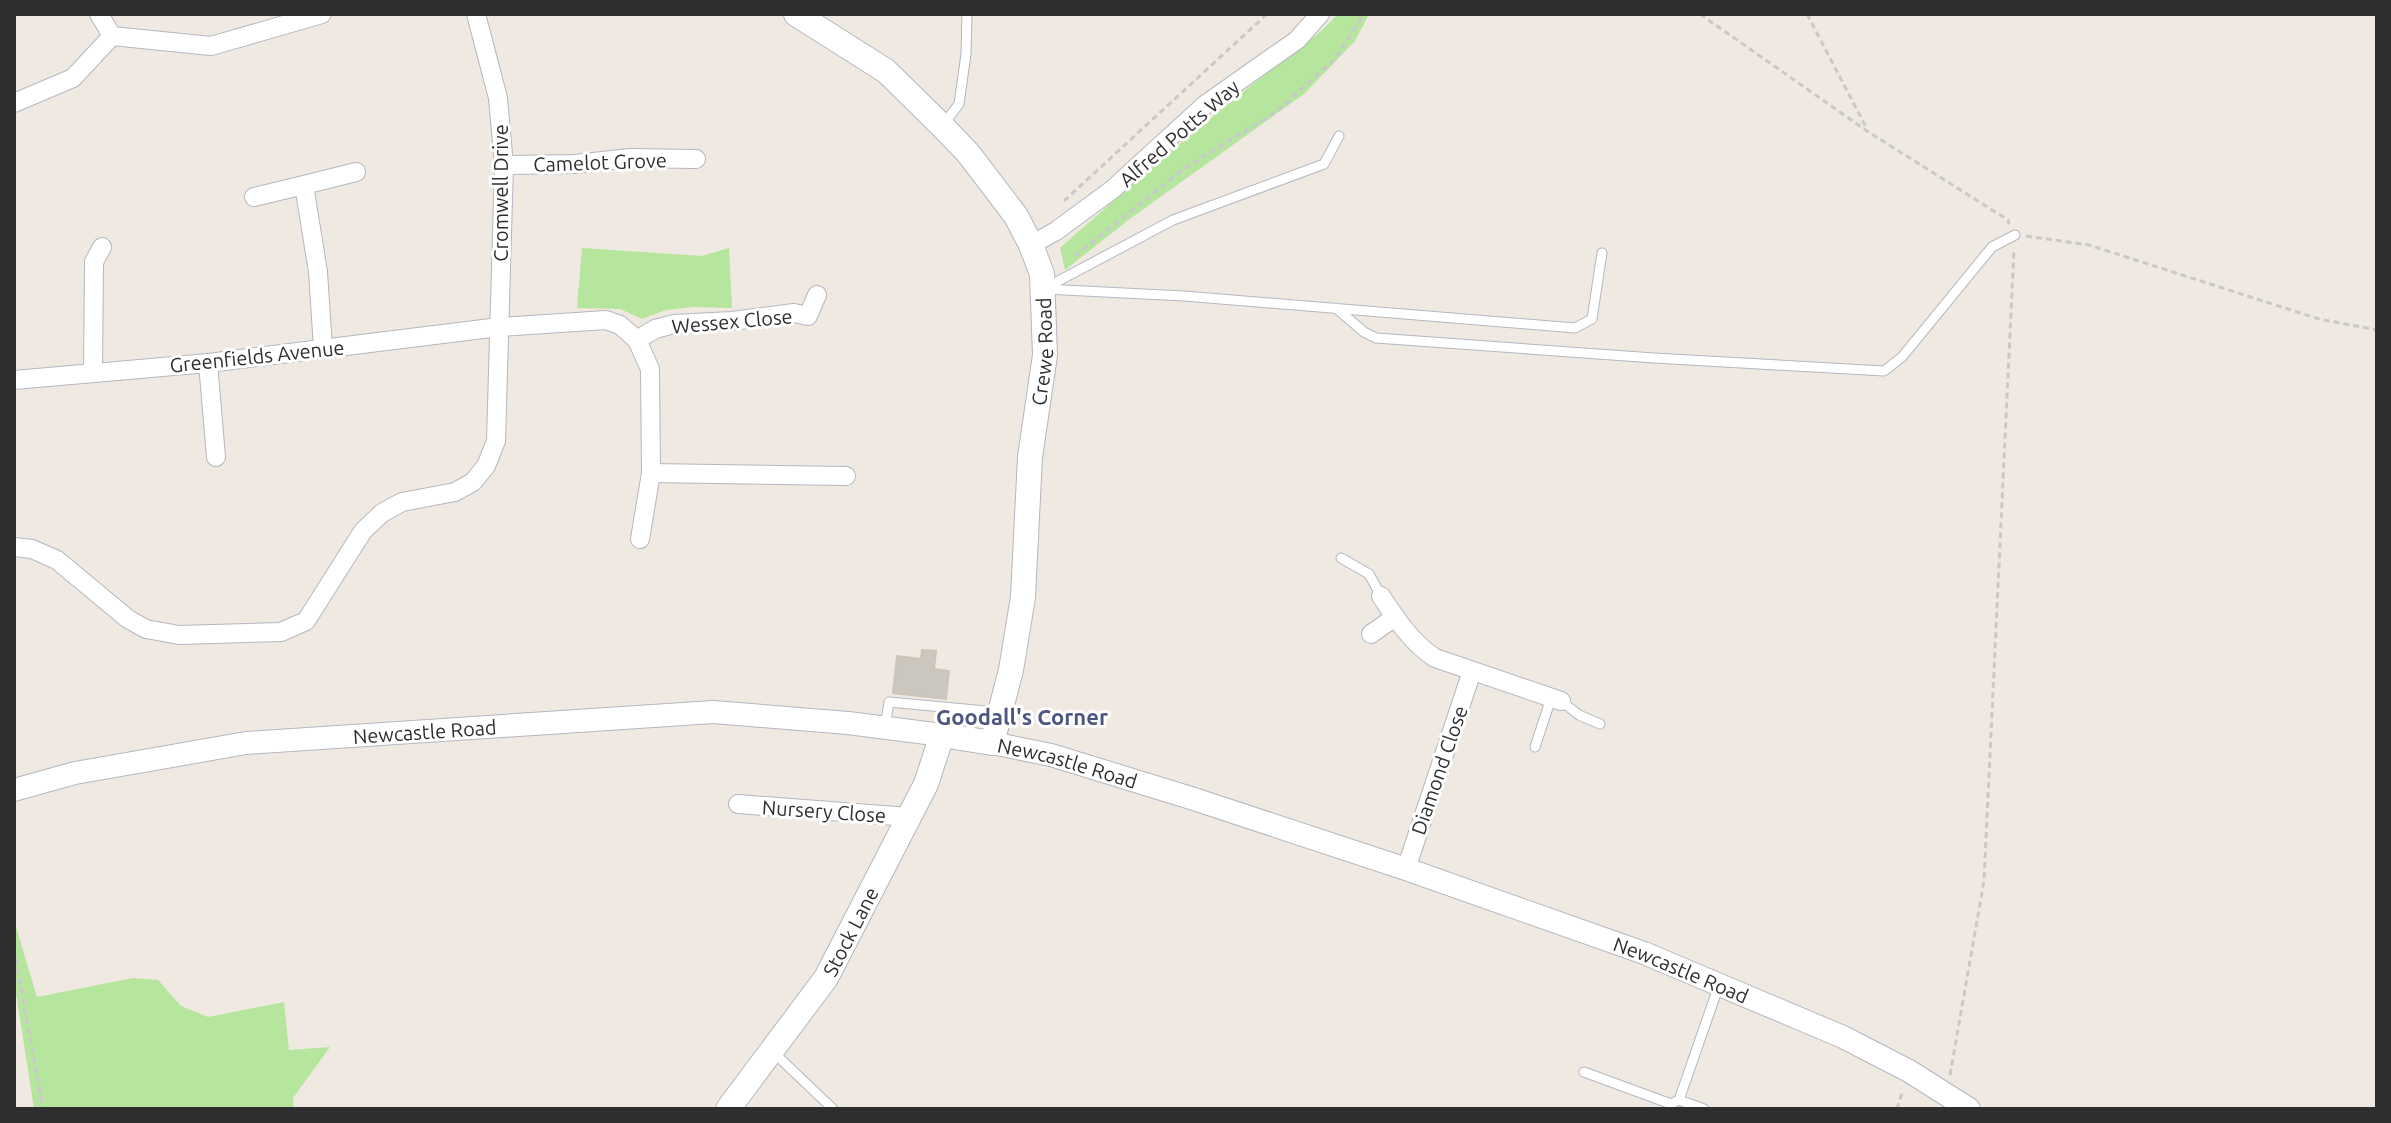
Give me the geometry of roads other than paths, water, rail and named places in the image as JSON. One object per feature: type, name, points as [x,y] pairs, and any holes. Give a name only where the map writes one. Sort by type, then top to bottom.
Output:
[{"type":"main road","name":"Crewe Road","points":[[796,14],[886,71],[942,126],[1016,216],[1031,245],[1043,282],[1045,355],[1030,457],[1023,597],[1011,670],[992,743]]},
{"type":"main road","name":"Newcastle Road","points":[[942,735],[992,743]]},
{"type":"main road","name":"Stock Lane","points":[[728,1109],[826,978],[909,817],[933,766],[942,735]]},
{"type":"street","points":[[99,14],[112,36]]},
{"type":"street","points":[[112,36],[211,46],[322,14]]},
{"type":"street","name":"Cromwell Drive","points":[[14,547],[32,549],[57,560],[128,619],[146,629],[179,635],[281,632],[306,621],[363,531],[382,513],[402,502],[455,492],[473,482],[486,466],[496,441],[504,165],[498,98],[476,14]]},
{"type":"street","name":"Alfred Potts Way","points":[[1031,245],[1056,231],[1113,189],[1206,104],[1297,40],[1320,14]]},
{"type":"street","points":[[14,103],[73,78],[112,36]]},
{"type":"street","name":"Camelot Grove","points":[[504,165],[575,164],[630,158],[696,159]]},
{"type":"street","points":[[254,197],[356,172]]},
{"type":"street","points":[[304,185],[318,272],[323,348]]},
{"type":"street","points":[[93,371],[94,262],[102,247]]},
{"type":"street","name":"Wessex Close","points":[[637,340],[655,329],[674,324],[794,313],[808,316],[817,295]]},
{"type":"street","points":[[499,327],[606,320],[620,325],[637,340],[650,369],[651,473],[640,539]]},
{"type":"street","name":"Greenfields Avenue","points":[[14,380],[208,363],[499,327]]},
{"type":"street","points":[[208,363],[216,457]]},
{"type":"street","points":[[651,473],[846,476]]},
{"type":"street","points":[[1381,596],[1422,650],[1435,658],[1556,699]]},
{"type":"street","points":[[1371,634],[1395,617]]},
{"type":"street","name":"Diamond Close","points":[[1406,869],[1472,671]]},
{"type":"street","name":"Newcastle Road","points":[[14,790],[75,773],[246,743],[713,712],[942,735]]},
{"type":"street","name":"Newcastle Road","points":[[992,743],[1088,766],[1406,869],[1644,953],[1843,1037],[1909,1071],[1969,1109]]},
{"type":"street","name":"Nursery Close","points":[[738,804],[909,817]]},
{"type":"lane","points":[[942,126],[959,104],[966,54],[967,14]]},
{"type":"lane","points":[[1043,282],[1173,220],[1324,164],[1339,136]]},
{"type":"lane","points":[[1336,308],[1364,332],[1376,338],[1393,340],[1884,371],[1902,357],[1992,247],[2015,235]]},
{"type":"lane","points":[[1043,282],[1575,328],[1592,319],[1602,253]]},
{"type":"lane","points":[[1341,558],[1369,574],[1381,596]]},
{"type":"lane","points":[[1535,747],[1556,699],[1579,715],[1600,724]]},
{"type":"lane","points":[[885,727],[889,702],[1000,712]]},
{"type":"lane","points":[[1584,1072],[1671,1104],[1679,1100],[1719,985]]},
{"type":"lane","points":[[772,1051],[833,1109]]},
{"type":"lane","points":[[1679,1100],[1704,1109]]},
{"type":"district","name":"Goodall's Corner","points":[[1022,716]]}]
